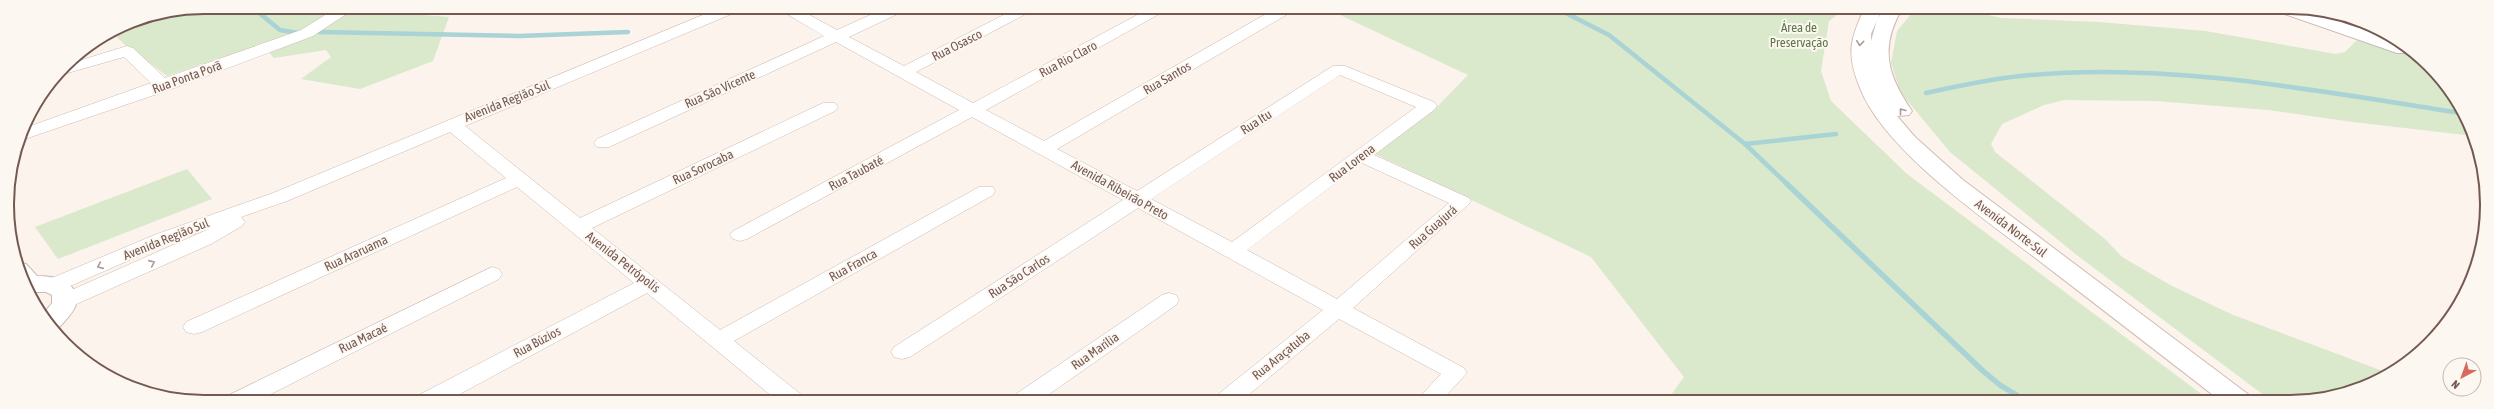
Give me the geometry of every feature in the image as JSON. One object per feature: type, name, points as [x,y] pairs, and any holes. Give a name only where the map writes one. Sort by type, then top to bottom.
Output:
[{"type":"main road","name":"Avenida Norte-Sul","points":[[1871,14],[1862,32],[1859,50],[1862,68],[1876,99],[1911,144],[1970,197],[2231,395]]},
{"type":"main road","name":"Avenida Norte-Sul","points":[[1890,14],[1880,30],[1878,47],[1881,73],[1886,87],[1900,109],[1926,139],[1980,188],[2247,395]]},
{"type":"main road","points":[[2304,14],[2391,44]]},
{"type":"main road","points":[[39,285],[60,312],[53,319]]},
{"type":"street","name":"Rua Ponta Porã","points":[[29,133],[163,86],[307,33],[338,14]]},
{"type":"street","name":"Avenida Região Sul","points":[[39,285],[204,240],[280,197],[451,124],[719,14]]},
{"type":"street","name":"Avenida Ribeirão Preto","points":[[796,14],[904,72],[972,111],[1456,373],[1433,395]]},
{"type":"street","name":"Rua São Vicente","points":[[603,143],[886,14]]},
{"type":"street","name":"Rua Osasco","points":[[904,72],[1017,14]]},
{"type":"street","name":"Rua Rio Claro","points":[[972,111],[1151,14]]},
{"type":"street","name":"Rua Santos","points":[[1044,149],[1278,14]]},
{"type":"street","points":[[72,68],[127,50],[163,86]]},
{"type":"street","name":"Rua Itu","points":[[1136,200],[1339,69],[1379,86]]},
{"type":"street","name":"Rua Lorena","points":[[1233,252],[1428,106],[1379,86]]},
{"type":"street","name":"Rua Sorocaba","points":[[577,227],[829,107]]},
{"type":"street","name":"Rua Taubaté","points":[[740,235],[972,111]]},
{"type":"street","name":"Avenida Petrópolis","points":[[451,124],[577,227],[650,282],[787,395]]},
{"type":"street","name":"Rua Guajurá","points":[[1338,309],[1462,202],[1360,156]]},
{"type":"street","name":"Rua Araruama","points":[[194,327],[518,179]]},
{"type":"street","name":"Rua Franca","points":[[720,340],[986,191]]},
{"type":"street","name":"Rua São Carlos","points":[[902,352],[1136,200]]},
{"type":"street","name":"Rua Macaé","points":[[249,395],[492,274]]},
{"type":"street","name":"Rua Búzios","points":[[437,395],[650,282]]},
{"type":"street","name":"Rua Marília","points":[[1031,395],[1169,300]]},
{"type":"street","name":"Rua Araçatuba","points":[[1233,395],[1338,309]]},
{"type":"green space","points":[[192,14],[409,14],[449,17],[433,61],[360,89],[301,79],[331,57],[326,50],[274,58],[261,44],[167,76],[125,45],[116,36],[155,20]]},
{"type":"green space","name":"Área de Preservação","points":[[1338,14],[1838,14],[1829,21],[1821,71],[1831,101],[1907,174],[2203,395],[1671,395],[1684,377],[1591,257],[1375,154],[1438,106],[1468,75]]},
{"type":"green space","points":[[1911,14],[1984,14],[2001,18],[2099,22],[2205,31],[2336,54],[2345,52],[2363,34],[2313,16],[2339,20],[2351,24],[2374,34],[2405,53],[2433,79],[2441,89],[2454,109],[2466,135],[2353,122],[2268,110],[2156,101],[2064,100],[2044,105],[2002,124],[1991,144],[1995,152],[2105,239],[2122,257],[2172,286],[2231,314],[2382,371],[2339,389],[2302,395],[2264,395],[2078,256],[1950,152],[1901,93],[1891,63],[1897,31]]},
{"type":"green space","points":[[187,169],[212,199],[58,259],[35,227]]},
{"type":"waterway","points":[[261,14],[280,30],[298,33]]},
{"type":"waterway","points":[[1568,14],[1609,35],[1745,144]]},
{"type":"waterway","points":[[319,32],[519,36],[628,32]]},
{"type":"waterway","points":[[1926,93],[2009,77],[2075,72],[2130,72],[2185,75],[2241,81],[2456,112]]},
{"type":"waterway","points":[[1745,144],[1836,134]]},
{"type":"waterway","points":[[1745,144],[1787,184]]},
{"type":"waterway","points":[[1786,183],[1983,371],[2000,385],[2016,395]]}]
